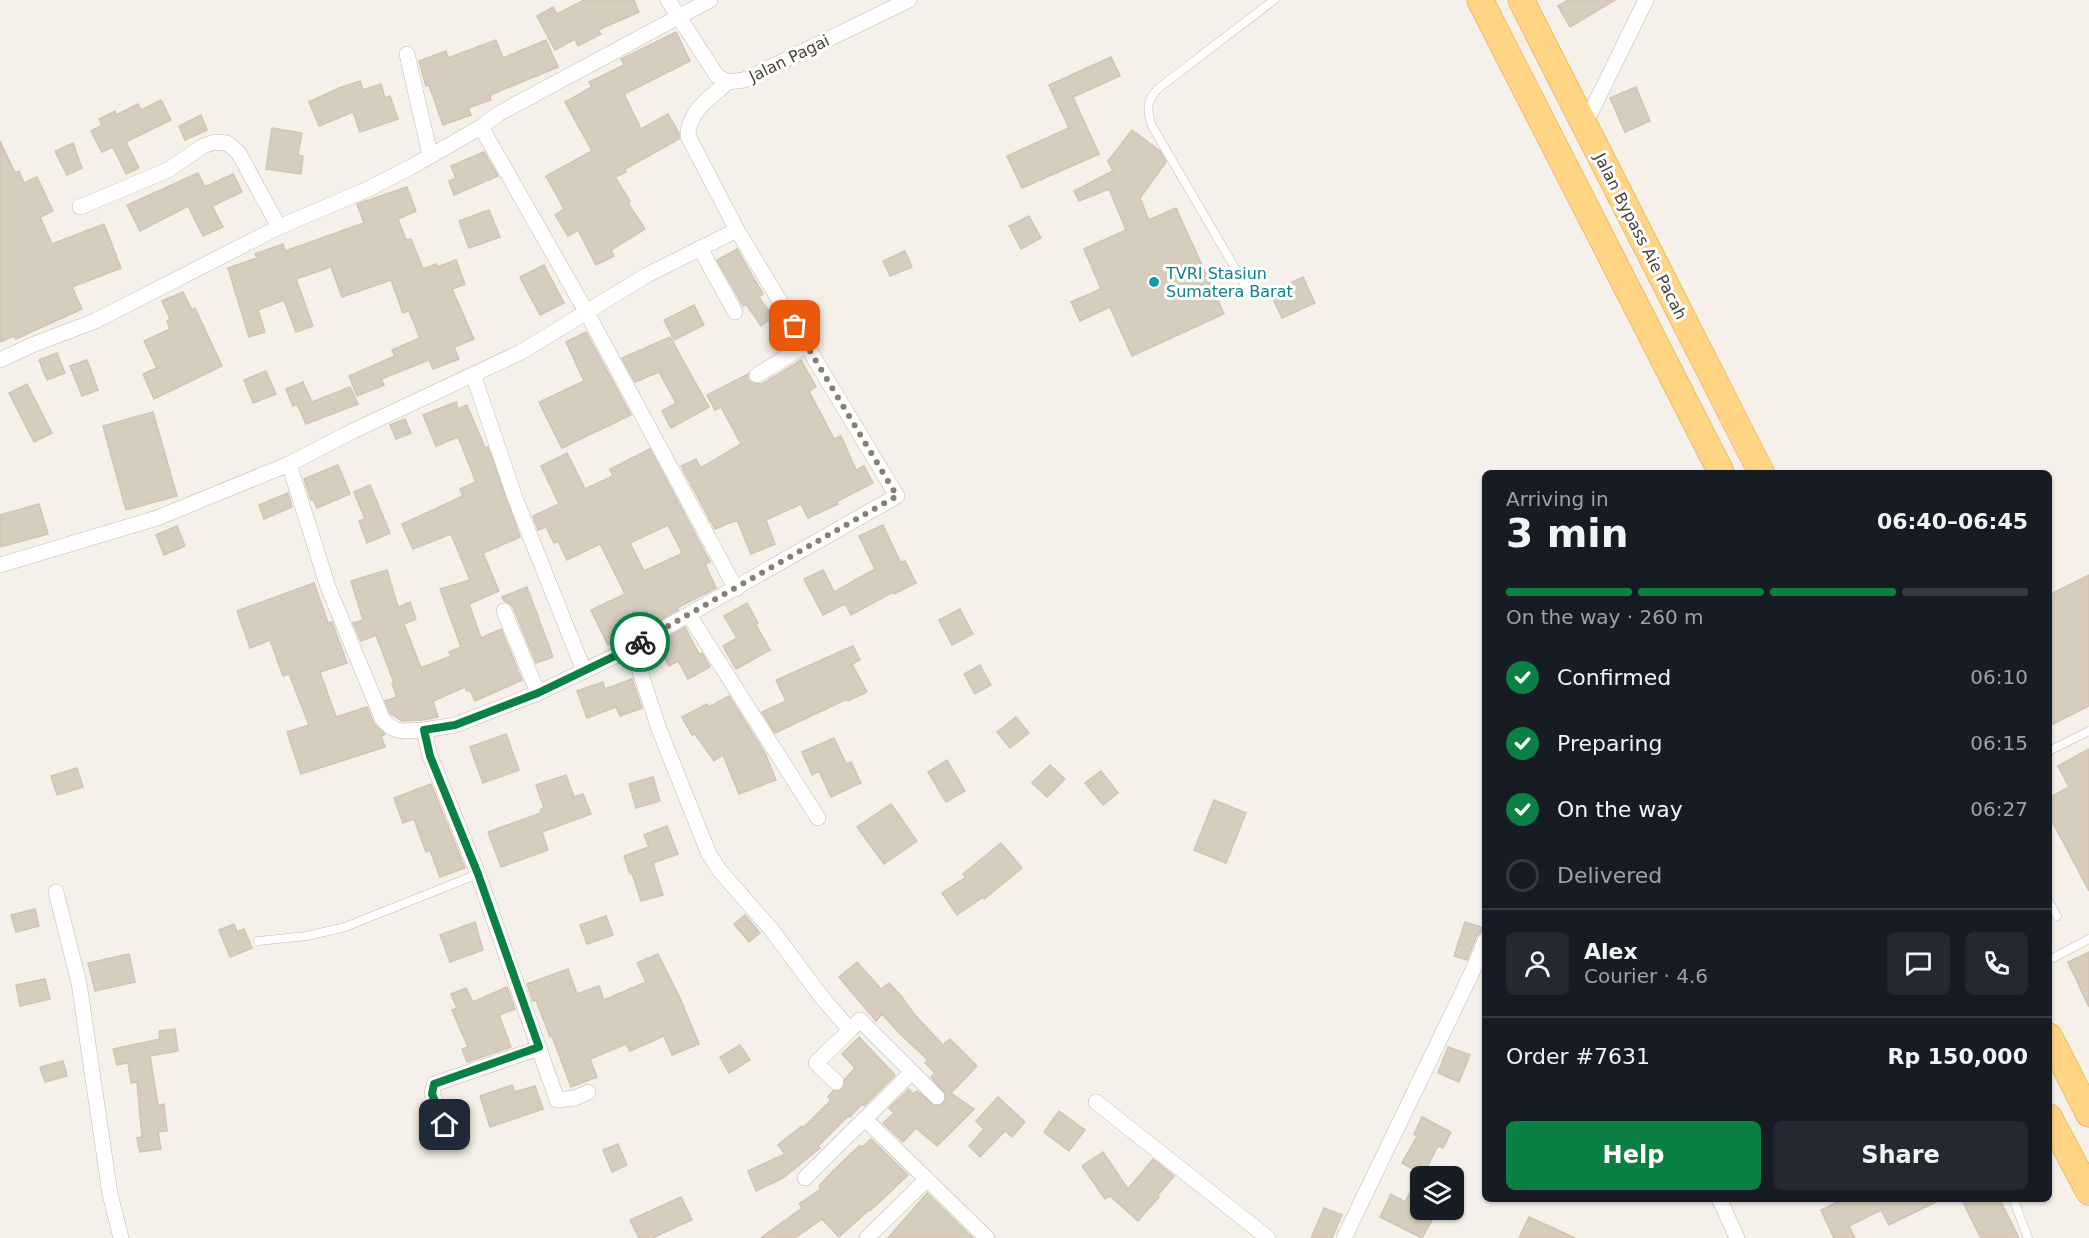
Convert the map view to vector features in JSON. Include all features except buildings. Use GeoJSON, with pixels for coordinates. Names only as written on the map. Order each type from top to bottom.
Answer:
{"type":"FeatureCollection","features":[{"type":"Feature","properties":{"kind":"highway"},"geometry":{"type":"LineString","coordinates":[[1480,0],[1720,470]]}},
{"type":"Feature","properties":{"kind":"highway","name":"Jalan Bypass Aie Pacah"},"geometry":{"type":"LineString","coordinates":[[1521,0],[1760,470]]}},
{"type":"Feature","properties":{"kind":"highway"},"geometry":{"type":"LineString","coordinates":[[2052,1042],[2089,1114]]}},
{"type":"Feature","properties":{"kind":"highway"},"geometry":{"type":"LineString","coordinates":[[2052,1125],[2058,1142],[2089,1192]]}},
{"type":"Feature","properties":{"kind":"street","name":"Jalan Pagai"},"geometry":{"type":"LineString","coordinates":[[668,0],[680,15],[717,76],[728,82],[744,80],[909,0]]}},
{"type":"Feature","properties":{"kind":"street"},"geometry":{"type":"LineString","coordinates":[[0,360],[95,321],[279,227],[368,189],[481,127],[498,114],[710,0]]}},
{"type":"Feature","properties":{"kind":"street"},"geometry":{"type":"LineString","coordinates":[[1584,126],[1646,0]]}},
{"type":"Feature","properties":{"kind":"street"},"geometry":{"type":"LineString","coordinates":[[407,54],[430,155]]}},
{"type":"Feature","properties":{"kind":"street"},"geometry":{"type":"LineString","coordinates":[[289,464],[328,587],[382,718],[396,731],[424,730],[455,725],[538,693],[632,647],[897,496],[737,230],[688,136],[688,124],[695,112],[728,82]]}},
{"type":"Feature","properties":{"kind":"street"},"geometry":{"type":"LineString","coordinates":[[481,127],[587,313],[736,589]]}},
{"type":"Feature","properties":{"kind":"street"},"geometry":{"type":"LineString","coordinates":[[81,207],[168,170],[204,146],[215,142],[227,143],[237,152],[279,227]]}},
{"type":"Feature","properties":{"kind":"street"},"geometry":{"type":"LineString","coordinates":[[0,565],[157,518],[289,464],[353,431],[521,352],[647,275],[737,230]]}},
{"type":"Feature","properties":{"kind":"street"},"geometry":{"type":"LineString","coordinates":[[700,248],[735,312]]}},
{"type":"Feature","properties":{"kind":"street"},"geometry":{"type":"LineString","coordinates":[[757,375],[806,345]]}},
{"type":"Feature","properties":{"kind":"street"},"geometry":{"type":"LineString","coordinates":[[474,374],[515,498],[584,671]]}},
{"type":"Feature","properties":{"kind":"street"},"geometry":{"type":"LineString","coordinates":[[504,611],[538,693]]}},
{"type":"Feature","properties":{"kind":"street"},"geometry":{"type":"LineString","coordinates":[[689,615],[818,818]]}},
{"type":"Feature","properties":{"kind":"street"},"geometry":{"type":"LineString","coordinates":[[632,647],[659,729],[709,854],[720,871],[771,929],[820,995],[850,1030]]}},
{"type":"Feature","properties":{"kind":"street"},"geometry":{"type":"LineString","coordinates":[[424,730],[430,756],[478,874],[557,1100],[575,1098],[588,1092]]}},
{"type":"Feature","properties":{"kind":"street"},"geometry":{"type":"LineString","coordinates":[[56,892],[79,983],[110,1194],[121,1238]]}},
{"type":"Feature","properties":{"kind":"street"},"geometry":{"type":"LineString","coordinates":[[1344,1238],[1482,948]]}},
{"type":"Feature","properties":{"kind":"street"},"geometry":{"type":"LineString","coordinates":[[836,1082],[816,1063],[860,1020],[937,1097]]}},
{"type":"Feature","properties":{"kind":"street"},"geometry":{"type":"LineString","coordinates":[[445,1125],[432,1094],[434,1084],[539,1047]]}},
{"type":"Feature","properties":{"kind":"street"},"geometry":{"type":"LineString","coordinates":[[805,1178],[912,1072]]}},
{"type":"Feature","properties":{"kind":"street"},"geometry":{"type":"LineString","coordinates":[[1096,1102],[1268,1238]]}},
{"type":"Feature","properties":{"kind":"street"},"geometry":{"type":"LineString","coordinates":[[866,1119],[986,1238]]}},
{"type":"Feature","properties":{"kind":"street"},"geometry":{"type":"LineString","coordinates":[[867,1238],[927,1179]]}},
{"type":"Feature","properties":{"kind":"street"},"geometry":{"type":"LineString","coordinates":[[1721,1202],[1737,1238]]}},
{"type":"Feature","properties":{"kind":"lane"},"geometry":{"type":"LineString","coordinates":[[1249,292],[1152,126],[1148,114],[1148,103],[1152,94],[1160,87],[1274,0]]}},
{"type":"Feature","properties":{"kind":"lane"},"geometry":{"type":"LineString","coordinates":[[2052,750],[2089,731]]}},
{"type":"Feature","properties":{"kind":"lane"},"geometry":{"type":"LineString","coordinates":[[258,941],[307,936],[345,927],[478,874]]}},
{"type":"Feature","properties":{"kind":"lane"},"geometry":{"type":"LineString","coordinates":[[2052,908],[2056,916]]}},
{"type":"Feature","properties":{"kind":"lane"},"geometry":{"type":"LineString","coordinates":[[2052,958],[2089,939]]}},
{"type":"Feature","properties":{"kind":"lane"},"geometry":{"type":"LineString","coordinates":[[2014,1202],[2028,1238]]}},
{"type":"Feature","properties":{"kind":"way so far"},"geometry":{"type":"LineString","coordinates":[[640,642],[897,496],[795,326]]}},
{"type":"Feature","properties":{"kind":"place","name":"TVRI Stasiun Sumatera Barat"},"geometry":{"type":"Point","coordinates":[1154,282]}},
{"type":"Feature","properties":{"kind":"route"},"geometry":{"type":"LineString","coordinates":[[445,1125],[432,1094],[434,1084],[539,1047],[478,874],[430,756],[424,730],[455,725],[538,693],[640,642]]}}]}
